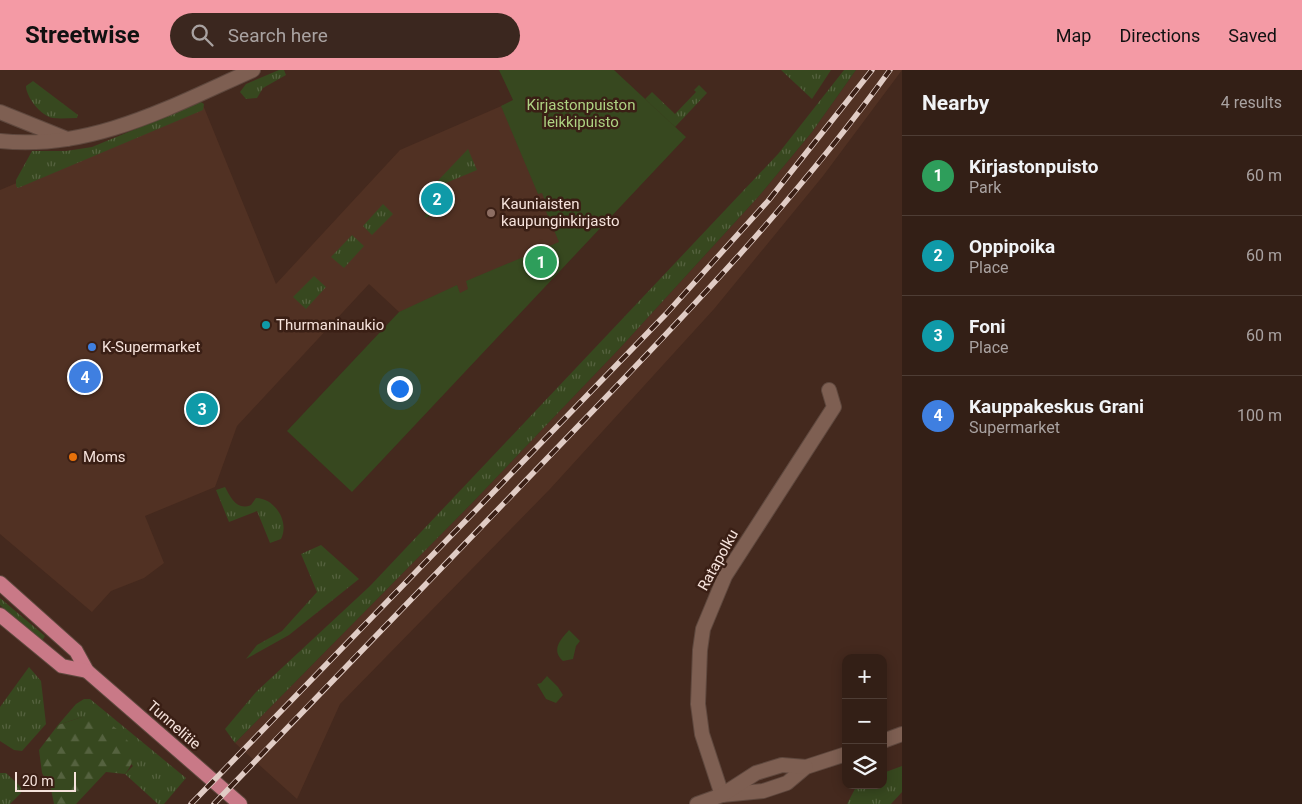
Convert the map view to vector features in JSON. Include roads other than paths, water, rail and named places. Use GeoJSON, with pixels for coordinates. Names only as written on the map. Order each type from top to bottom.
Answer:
{"type":"FeatureCollection","features":[{"type":"Feature","properties":{"kind":"main road","name":"Tunnelitie"},"geometry":{"type":"LineString","coordinates":[[0,583],[76,651],[87,671],[240,804]]}},
{"type":"Feature","properties":{"kind":"main road","name":"Tunnelitie"},"geometry":{"type":"LineString","coordinates":[[0,614],[62,666],[87,671]]}},
{"type":"Feature","properties":{"kind":"street"},"geometry":{"type":"LineString","coordinates":[[0,141],[26,144],[70,140],[133,122],[253,70]]}},
{"type":"Feature","properties":{"kind":"street"},"geometry":{"type":"LineString","coordinates":[[0,112],[70,140]]}},
{"type":"Feature","properties":{"kind":"street","name":"Ratapolku"},"geometry":{"type":"LineString","coordinates":[[722,795],[702,734],[698,704],[703,629],[725,576],[834,407],[829,390]]}},
{"type":"Feature","properties":{"kind":"street"},"geometry":{"type":"LineString","coordinates":[[887,740],[902,734]]}},
{"type":"Feature","properties":{"kind":"street"},"geometry":{"type":"LineString","coordinates":[[697,804],[722,795],[756,773],[782,766],[806,767],[842,755]]}},
{"type":"Feature","properties":{"kind":"street"},"geometry":{"type":"LineString","coordinates":[[722,795],[762,791],[787,783],[806,767]]}},
{"type":"Feature","properties":{"kind":"railway"},"geometry":{"type":"LineString","coordinates":[[191,804],[666,314],[768,201],[872,70]]}},
{"type":"Feature","properties":{"kind":"railway"},"geometry":{"type":"LineString","coordinates":[[214,804],[705,292],[820,161],[890,70]]}},
{"type":"Feature","properties":{"kind":"place","name":"Oppipoika"},"geometry":{"type":"Point","coordinates":[437,199]}},
{"type":"Feature","properties":{"kind":"place","name":"Kauniaisten kaupunginkirjasto"},"geometry":{"type":"Point","coordinates":[491,213]}},
{"type":"Feature","properties":{"kind":"place","name":"Kirjastonpuisto"},"geometry":{"type":"Point","coordinates":[541,262]}},
{"type":"Feature","properties":{"kind":"place","name":"Thurmaninaukio"},"geometry":{"type":"Point","coordinates":[266,325]}},
{"type":"Feature","properties":{"kind":"place","name":"K-Supermarket"},"geometry":{"type":"Point","coordinates":[92,347]}},
{"type":"Feature","properties":{"kind":"place","name":"Kauppakeskus Grani"},"geometry":{"type":"Point","coordinates":[85,377]}},
{"type":"Feature","properties":{"kind":"place","name":"Foni"},"geometry":{"type":"Point","coordinates":[202,409]}},
{"type":"Feature","properties":{"kind":"place","name":"Moms"},"geometry":{"type":"Point","coordinates":[73,457]}},
{"type":"Feature","properties":{"kind":"park label","name":"Kirjastonpuiston leikkipuisto"},"geometry":{"type":"Point","coordinates":[581,114]}}]}
